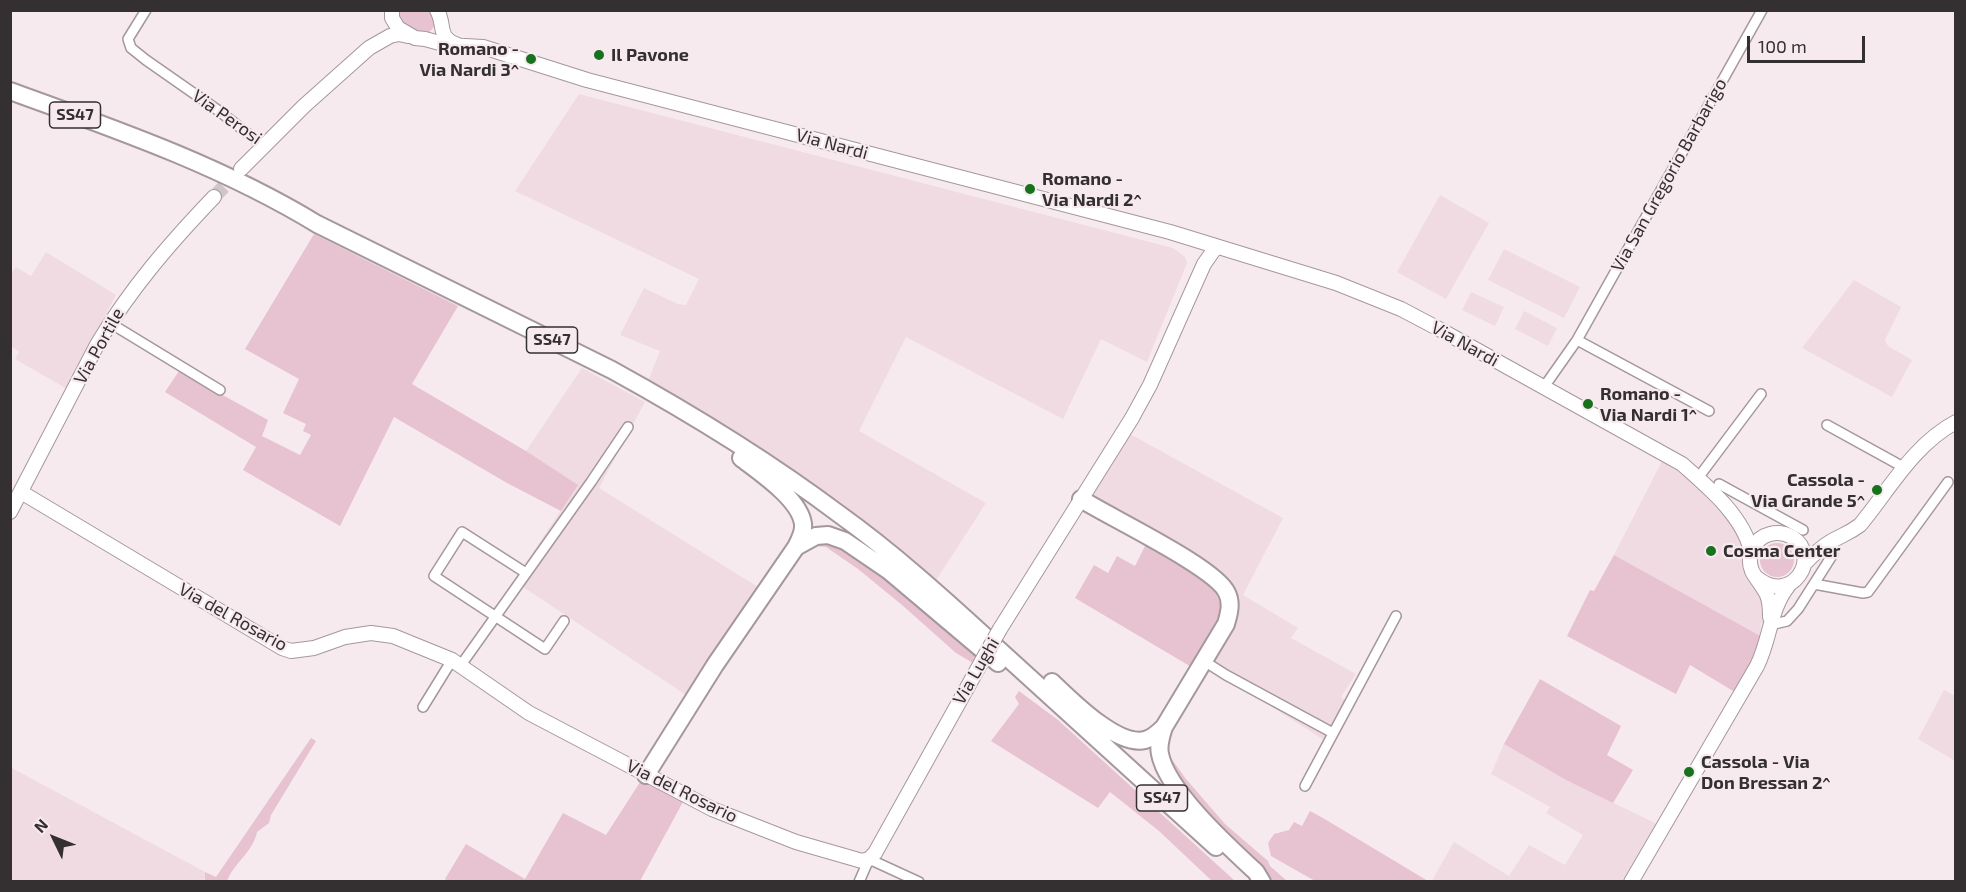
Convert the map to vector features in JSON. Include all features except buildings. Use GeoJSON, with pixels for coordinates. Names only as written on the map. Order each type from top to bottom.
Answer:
{"type":"FeatureCollection","features":[{"type":"Feature","properties":{"kind":"highway","name":"SS47"},"geometry":{"type":"LineString","coordinates":[[10,91],[188,160],[278,200],[317,224]]}},
{"type":"Feature","properties":{"kind":"highway","name":"SS47"},"geometry":{"type":"LineString","coordinates":[[10,102],[135,149],[317,224],[612,370],[751,453],[840,514],[906,566],[967,620],[996,639],[1071,715],[1253,882]]}},
{"type":"Feature","properties":{"kind":"highway"},"geometry":{"type":"LineString","coordinates":[[646,775],[803,532],[803,522],[788,499],[703,423]]}},
{"type":"Feature","properties":{"kind":"highway"},"geometry":{"type":"LineString","coordinates":[[967,620],[1009,643],[1091,716],[1115,734],[1135,741],[1144,741],[1154,737],[1164,727],[1226,624],[1230,610],[1227,592],[1215,578],[1190,560],[1081,499]]}},
{"type":"Feature","properties":{"kind":"highway"},"geometry":{"type":"LineString","coordinates":[[796,546],[816,536],[828,535],[845,541],[889,571],[1023,685],[1071,715]]}},
{"type":"Feature","properties":{"kind":"highway"},"geometry":{"type":"LineString","coordinates":[[1164,727],[1159,743],[1160,755],[1172,781],[1205,821],[1256,872],[1262,882]]}},
{"type":"Feature","properties":{"kind":"main road"},"geometry":{"type":"LineString","coordinates":[[392,13],[398,28],[408,36]]}},
{"type":"Feature","properties":{"kind":"main road"},"geometry":{"type":"LineString","coordinates":[[376,43],[389,30],[392,13]]}},
{"type":"Feature","properties":{"kind":"main road"},"geometry":{"type":"LineString","coordinates":[[424,39],[433,35],[441,16]]}},
{"type":"Feature","properties":{"kind":"main road"},"geometry":{"type":"LineString","coordinates":[[441,16],[442,33],[449,42],[460,46]]}},
{"type":"Feature","properties":{"kind":"main road"},"geometry":{"type":"LineString","coordinates":[[376,43],[399,34],[408,36]]}},
{"type":"Feature","properties":{"kind":"main road","name":"Via Nardi"},"geometry":{"type":"LineString","coordinates":[[408,36],[460,46],[483,47],[586,80],[1055,201],[1293,268],[1364,293],[1401,309],[1679,462],[1698,478],[1731,513],[1749,541],[1751,551]]}},
{"type":"Feature","properties":{"kind":"main road","name":"Via Perosi"},"geometry":{"type":"LineString","coordinates":[[264,147],[345,67],[376,43]]}},
{"type":"Feature","properties":{"kind":"main road"},"geometry":{"type":"LineString","coordinates":[[241,169],[264,147]]}},
{"type":"Feature","properties":{"kind":"main road","name":"Via Portile"},"geometry":{"type":"LineString","coordinates":[[10,512],[110,323],[130,292],[185,227],[214,197]]}},
{"type":"Feature","properties":{"kind":"main road","name":"Via Lughi"},"geometry":{"type":"LineString","coordinates":[[869,859],[878,848],[982,661],[1150,385],[1204,264],[1210,245]]}},
{"type":"Feature","properties":{"kind":"main road"},"geometry":{"type":"LineString","coordinates":[[1804,564],[1816,552],[1833,548],[1860,525],[1922,448],[1939,431],[1956,422]]}},
{"type":"Feature","properties":{"kind":"main road","name":"Via del Rosario"},"geometry":{"type":"LineString","coordinates":[[21,492],[282,648],[291,651],[314,648],[345,637],[371,633],[393,636],[456,663],[529,713],[712,809],[796,842],[862,861],[869,859]]}},
{"type":"Feature","properties":{"kind":"main road","name":"Via Nardi"},"geometry":{"type":"LineString","coordinates":[[1731,513],[1755,530],[1769,534]]}},
{"type":"Feature","properties":{"kind":"main road"},"geometry":{"type":"LineString","coordinates":[[1770,626],[1767,596],[1752,569],[1750,560],[1751,551],[1760,539],[1769,534],[1785,534],[1800,536],[1833,548]]}},
{"type":"Feature","properties":{"kind":"main road"},"geometry":{"type":"LineString","coordinates":[[1631,882],[1754,674],[1765,650],[1775,605],[1789,585],[1799,577],[1804,564],[1800,536]]}},
{"type":"Feature","properties":{"kind":"main road"},"geometry":{"type":"LineString","coordinates":[[1757,578],[1770,586],[1789,585]]}},
{"type":"Feature","properties":{"kind":"street","name":"Via Perosi"},"geometry":{"type":"LineString","coordinates":[[146,10],[128,39],[131,48],[219,111],[264,147]]}},
{"type":"Feature","properties":{"kind":"street","name":"Via San Gregorio Barbarigo"},"geometry":{"type":"LineString","coordinates":[[1545,387],[1577,340],[1762,10]]}},
{"type":"Feature","properties":{"kind":"street"},"geometry":{"type":"LineString","coordinates":[[110,323],[220,390]]}},
{"type":"Feature","properties":{"kind":"street"},"geometry":{"type":"LineString","coordinates":[[1577,340],[1709,411]]}},
{"type":"Feature","properties":{"kind":"street"},"geometry":{"type":"LineString","coordinates":[[1698,478],[1761,394]]}},
{"type":"Feature","properties":{"kind":"street"},"geometry":{"type":"LineString","coordinates":[[1827,426],[1905,468]]}},
{"type":"Feature","properties":{"kind":"street"},"geometry":{"type":"LineString","coordinates":[[423,708],[456,663],[496,615],[628,427]]}},
{"type":"Feature","properties":{"kind":"street"},"geometry":{"type":"LineString","coordinates":[[1814,585],[1868,592],[1948,482]]}},
{"type":"Feature","properties":{"kind":"street"},"geometry":{"type":"LineString","coordinates":[[1719,484],[1800,536]]}},
{"type":"Feature","properties":{"kind":"street"},"geometry":{"type":"LineString","coordinates":[[1731,513],[1741,496]]}},
{"type":"Feature","properties":{"kind":"street"},"geometry":{"type":"LineString","coordinates":[[526,573],[462,532],[434,576],[545,649],[564,621]]}},
{"type":"Feature","properties":{"kind":"street"},"geometry":{"type":"LineString","coordinates":[[1770,626],[1787,621],[1798,609],[1814,585],[1833,548]]}},
{"type":"Feature","properties":{"kind":"street"},"geometry":{"type":"LineString","coordinates":[[1305,786],[1396,616]]}},
{"type":"Feature","properties":{"kind":"street"},"geometry":{"type":"LineString","coordinates":[[1204,661],[1333,733]]}},
{"type":"Feature","properties":{"kind":"street","name":"Via Lughi"},"geometry":{"type":"LineString","coordinates":[[859,882],[869,859]]}},
{"type":"Feature","properties":{"kind":"street","name":"Via del Rosario"},"geometry":{"type":"LineString","coordinates":[[869,859],[919,882]]}},
{"type":"Feature","properties":{"kind":"shaded area"},"geometry":{"type":"Polygon","coordinates":[[[397,11],[431,11],[436,22],[428,33],[418,33],[398,20],[397,11]]]}},
{"type":"Feature","properties":{"kind":"shaded area"},"geometry":{"type":"Polygon","coordinates":[[[579,94],[1173,248],[1185,257],[1187,263],[1147,362],[1101,339],[1063,419],[906,337],[859,431],[986,503],[935,582],[789,468],[702,412],[648,381],[660,351],[620,335],[644,288],[678,304],[686,305],[699,279],[515,191],[579,94]]]}},
{"type":"Feature","properties":{"kind":"shaded area"},"geometry":{"type":"Polygon","coordinates":[[[1440,195],[1489,223],[1446,299],[1397,272],[1440,195]]]}},
{"type":"Feature","properties":{"kind":"shaded area"},"geometry":{"type":"Polygon","coordinates":[[[314,234],[458,306],[412,384],[526,451],[578,485],[561,511],[507,483],[394,417],[340,526],[243,470],[256,447],[165,392],[179,371],[268,420],[262,436],[300,455],[311,435],[303,431],[306,424],[283,413],[299,379],[245,349],[314,234]]]}},
{"type":"Feature","properties":{"kind":"shaded area"},"geometry":{"type":"Polygon","coordinates":[[[1504,249],[1580,287],[1564,318],[1488,280],[1504,249]]]}},
{"type":"Feature","properties":{"kind":"shaded area"},"geometry":{"type":"Polygon","coordinates":[[[46,252],[116,295],[67,389],[15,359],[19,352],[11,346],[10,275],[16,267],[31,276],[46,252]]]}},
{"type":"Feature","properties":{"kind":"shaded area"},"geometry":{"type":"Polygon","coordinates":[[[1854,280],[1901,307],[1885,340],[1888,346],[1912,360],[1892,397],[1802,348],[1854,280]]]}},
{"type":"Feature","properties":{"kind":"shaded area"},"geometry":{"type":"Polygon","coordinates":[[[1471,292],[1504,307],[1495,326],[1462,310],[1471,292]]]}},
{"type":"Feature","properties":{"kind":"shaded area"},"geometry":{"type":"Polygon","coordinates":[[[1524,311],[1557,328],[1548,346],[1515,329],[1524,311]]]}},
{"type":"Feature","properties":{"kind":"shaded area"},"geometry":{"type":"Polygon","coordinates":[[[582,368],[645,402],[599,488],[758,587],[686,695],[514,581],[577,486],[526,451],[582,368]]]}},
{"type":"Feature","properties":{"kind":"shaded area"},"geometry":{"type":"Polygon","coordinates":[[[1130,434],[1283,518],[1243,595],[1298,628],[1291,638],[1356,674],[1341,697],[1347,701],[1327,742],[1258,698],[1203,667],[1231,604],[1094,499],[1093,494],[1130,434]]]}},
{"type":"Feature","properties":{"kind":"shaded area"},"geometry":{"type":"Polygon","coordinates":[[[1662,461],[1688,478],[1737,530],[1763,599],[1765,623],[1761,623],[1760,636],[1614,555],[1662,461]]]}},
{"type":"Feature","properties":{"kind":"shaded area"},"geometry":{"type":"Polygon","coordinates":[[[818,538],[860,556],[979,654],[973,663],[956,653],[858,569],[826,547],[814,546],[818,538]]]}},
{"type":"Feature","properties":{"kind":"shaded area"},"geometry":{"type":"Polygon","coordinates":[[[1777,543],[1789,548],[1794,560],[1789,572],[1777,577],[1765,572],[1760,560],[1765,548],[1777,543]]]}},
{"type":"Feature","properties":{"kind":"shaded area"},"geometry":{"type":"Polygon","coordinates":[[[1146,544],[1198,575],[1217,596],[1221,609],[1219,623],[1193,668],[1075,598],[1094,565],[1108,573],[1117,556],[1135,566],[1146,544]]]}},
{"type":"Feature","properties":{"kind":"shaded area"},"geometry":{"type":"Polygon","coordinates":[[[1614,555],[1764,638],[1738,694],[1690,665],[1676,694],[1567,636],[1590,590],[1594,591],[1614,555]]]}},
{"type":"Feature","properties":{"kind":"shaded area"},"geometry":{"type":"Polygon","coordinates":[[[1540,679],[1621,726],[1607,755],[1633,770],[1613,803],[1566,780],[1504,744],[1540,679]]]}},
{"type":"Feature","properties":{"kind":"shaded area"},"geometry":{"type":"Polygon","coordinates":[[[1944,690],[1955,696],[1955,761],[1918,739],[1944,690]]]}},
{"type":"Feature","properties":{"kind":"shaded area"},"geometry":{"type":"Polygon","coordinates":[[[1019,691],[1058,720],[1235,881],[1212,881],[1159,831],[1110,792],[1098,808],[991,741],[1019,704],[1015,697],[1019,691]]]}},
{"type":"Feature","properties":{"kind":"shaded area"},"geometry":{"type":"Polygon","coordinates":[[[311,738],[316,741],[271,815],[269,823],[257,832],[252,846],[227,881],[205,881],[205,872],[216,877],[311,738]]]}},
{"type":"Feature","properties":{"kind":"shaded area"},"geometry":{"type":"Polygon","coordinates":[[[1504,744],[1566,780],[1657,824],[1622,881],[1431,882],[1454,842],[1509,876],[1529,845],[1565,865],[1583,835],[1546,813],[1550,807],[1491,774],[1504,744]]]}},
{"type":"Feature","properties":{"kind":"shaded area"},"geometry":{"type":"Polygon","coordinates":[[[1165,750],[1186,779],[1225,824],[1268,861],[1270,866],[1287,881],[1267,881],[1181,791],[1165,750]]]}},
{"type":"Feature","properties":{"kind":"shaded area"},"geometry":{"type":"Polygon","coordinates":[[[10,767],[205,872],[205,881],[11,881],[10,767]]]}},
{"type":"Feature","properties":{"kind":"shaded area"},"geometry":{"type":"Polygon","coordinates":[[[642,779],[684,800],[640,881],[449,882],[445,879],[466,844],[525,879],[563,813],[606,835],[642,779]]]}},
{"type":"Feature","properties":{"kind":"shaded area"},"geometry":{"type":"Polygon","coordinates":[[[1310,811],[1428,881],[1315,881],[1271,856],[1268,843],[1274,834],[1289,830],[1294,822],[1302,826],[1310,811]]]}},
{"type":"Feature","properties":{"kind":"tunnel"},"geometry":{"type":"LineString","coordinates":[[214,197],[237,173]]}},
{"type":"Feature","properties":{"kind":"place","name":"Il Pavone"},"geometry":{"type":"Point","coordinates":[599,55]}},
{"type":"Feature","properties":{"kind":"place","name":"Romano - Via Nardi 3^"},"geometry":{"type":"Point","coordinates":[531,59]}},
{"type":"Feature","properties":{"kind":"place","name":"Romano - Via Nardi 2^"},"geometry":{"type":"Point","coordinates":[1030,189]}},
{"type":"Feature","properties":{"kind":"place","name":"Romano - Via Nardi 1^"},"geometry":{"type":"Point","coordinates":[1588,404]}},
{"type":"Feature","properties":{"kind":"place","name":"Cassola - Via Grande 5^"},"geometry":{"type":"Point","coordinates":[1877,490]}},
{"type":"Feature","properties":{"kind":"place","name":"Cosma Center"},"geometry":{"type":"Point","coordinates":[1711,551]}},
{"type":"Feature","properties":{"kind":"place","name":"Cassola - Via Don Bressan 2^"},"geometry":{"type":"Point","coordinates":[1689,772]}}]}
